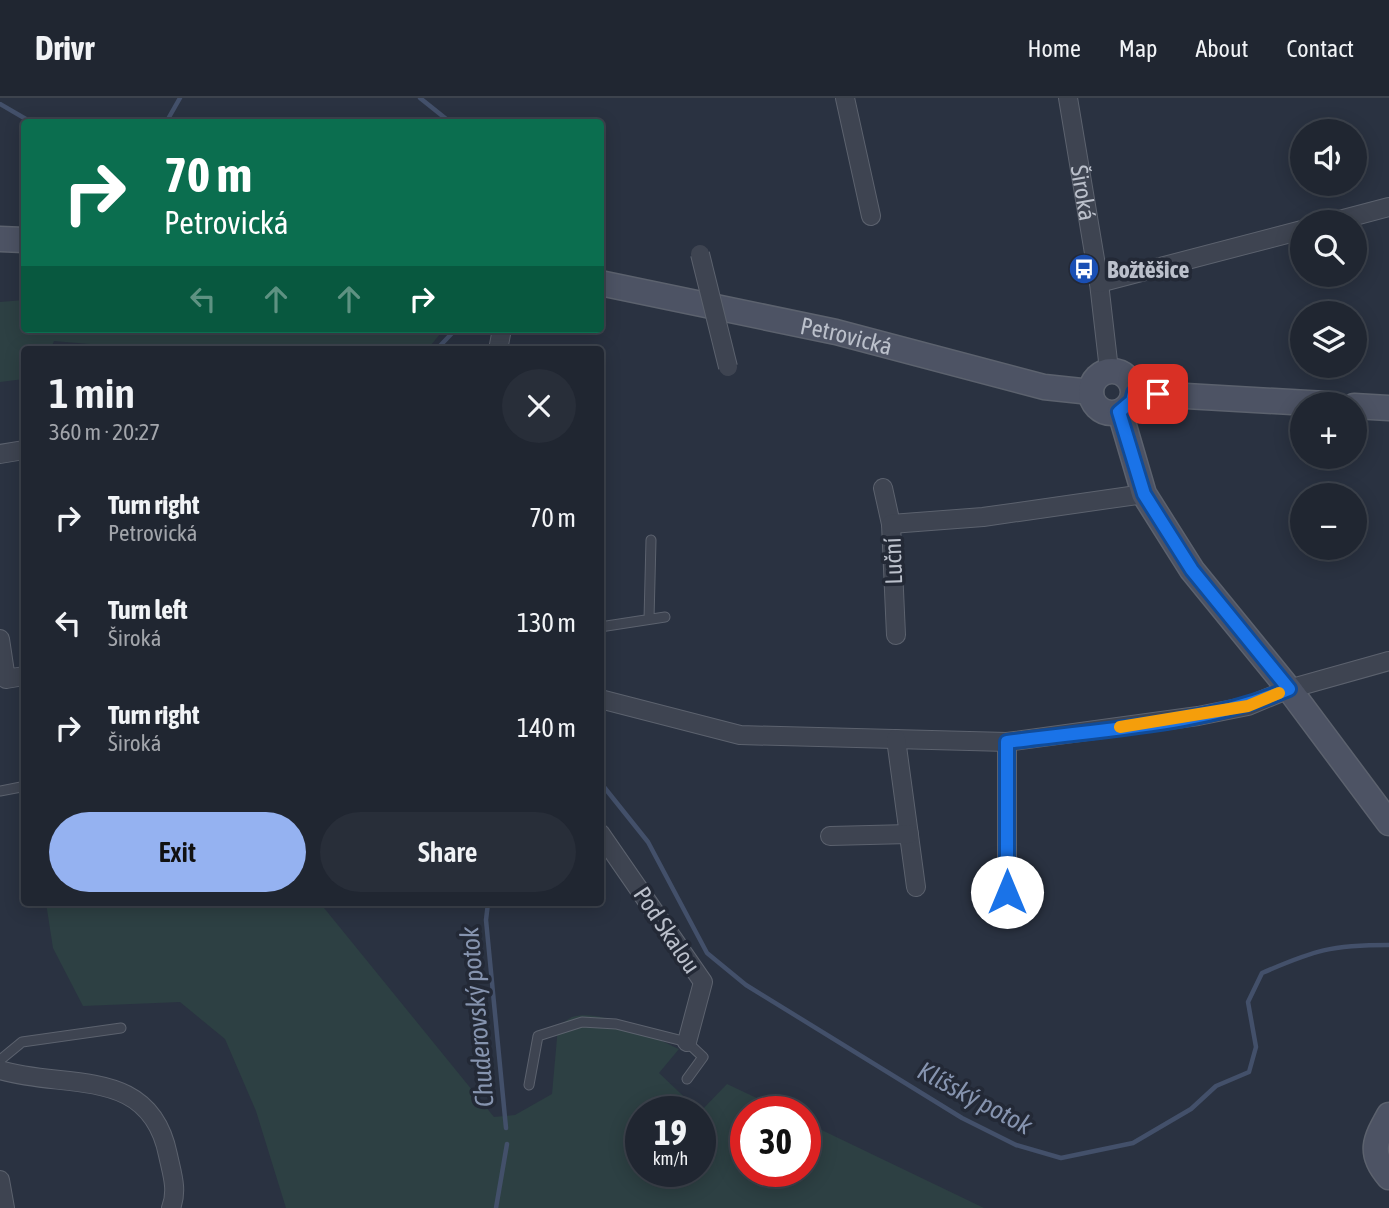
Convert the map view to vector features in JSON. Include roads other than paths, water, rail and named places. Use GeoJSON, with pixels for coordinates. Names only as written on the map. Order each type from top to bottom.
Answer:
{"type":"FeatureCollection","features":[{"type":"Feature","properties":{"kind":"main road"},"geometry":{"type":"LineString","coordinates":[[0,239],[21,240]]}},
{"type":"Feature","properties":{"kind":"main road","name":"Petrovická"},"geometry":{"type":"LineString","coordinates":[[604,284],[836,332],[1044,387],[1091,392]]}},
{"type":"Feature","properties":{"kind":"main road"},"geometry":{"type":"LineString","coordinates":[[1290,404],[1127,402],[1111,413],[1097,407],[1091,392],[1096,378],[1109,370],[1127,376],[1127,402],[1144,494],[1192,570],[1289,689],[1389,823]]}},
{"type":"Feature","properties":{"kind":"main road"},"geometry":{"type":"LineString","coordinates":[[1367,407],[1389,408]]}},
{"type":"Feature","properties":{"kind":"main road"},"geometry":{"type":"LineString","coordinates":[[1389,1115],[1375,1141],[1378,1162],[1389,1177]]}},
{"type":"Feature","properties":{"kind":"street"},"geometry":{"type":"LineString","coordinates":[[845,98],[871,216]]}},
{"type":"Feature","properties":{"kind":"street","name":"Široká"},"geometry":{"type":"LineString","coordinates":[[1068,98],[1100,283],[1109,370]]}},
{"type":"Feature","properties":{"kind":"street"},"geometry":{"type":"LineString","coordinates":[[1367,213],[1389,207]]}},
{"type":"Feature","properties":{"kind":"street"},"geometry":{"type":"LineString","coordinates":[[1100,283],[1290,233]]}},
{"type":"Feature","properties":{"kind":"street"},"geometry":{"type":"LineString","coordinates":[[700,254],[728,367]]}},
{"type":"Feature","properties":{"kind":"street"},"geometry":{"type":"LineString","coordinates":[[0,454],[21,450]]}},
{"type":"Feature","properties":{"kind":"street","name":"Luční"},"geometry":{"type":"LineString","coordinates":[[883,488],[891,524],[896,635]]}},
{"type":"Feature","properties":{"kind":"street"},"geometry":{"type":"LineString","coordinates":[[891,524],[983,517],[1144,494]]}},
{"type":"Feature","properties":{"kind":"street"},"geometry":{"type":"LineString","coordinates":[[0,639],[6,680],[21,677]]}},
{"type":"Feature","properties":{"kind":"street"},"geometry":{"type":"LineString","coordinates":[[604,700],[740,735],[1007,742],[1198,716],[1248,706],[1289,689],[1389,661]]}},
{"type":"Feature","properties":{"kind":"street"},"geometry":{"type":"LineString","coordinates":[[896,739],[916,887]]}},
{"type":"Feature","properties":{"kind":"street"},"geometry":{"type":"LineString","coordinates":[[1007,742],[1007,892]]}},
{"type":"Feature","properties":{"kind":"street"},"geometry":{"type":"LineString","coordinates":[[830,836],[909,834]]}},
{"type":"Feature","properties":{"kind":"street","name":"Pod Skalou"},"geometry":{"type":"LineString","coordinates":[[604,838],[703,982],[687,1042]]}},
{"type":"Feature","properties":{"kind":"street"},"geometry":{"type":"LineString","coordinates":[[0,1070],[94,1083],[127,1095],[146,1107],[159,1127],[167,1150],[176,1195],[171,1208]]}},
{"type":"Feature","properties":{"kind":"street"},"geometry":{"type":"LineString","coordinates":[[0,1180],[5,1208]]}},
{"type":"Feature","properties":{"kind":"lane"},"geometry":{"type":"LineString","coordinates":[[649,619],[651,540]]}},
{"type":"Feature","properties":{"kind":"lane"},"geometry":{"type":"LineString","coordinates":[[604,626],[666,617]]}},
{"type":"Feature","properties":{"kind":"lane"},"geometry":{"type":"LineString","coordinates":[[0,791],[21,787]]}},
{"type":"Feature","properties":{"kind":"lane"},"geometry":{"type":"LineString","coordinates":[[529,1085],[538,1036],[582,1022],[616,1024],[687,1042],[703,1057],[688,1079]]}},
{"type":"Feature","properties":{"kind":"lane"},"geometry":{"type":"LineString","coordinates":[[0,1060],[22,1042],[121,1028]]}},
{"type":"Feature","properties":{"kind":"waterway","name":"Klíšský potok"},"geometry":{"type":"LineString","coordinates":[[168,119],[180,98]]}},
{"type":"Feature","properties":{"kind":"waterway","name":"Klíšský potok"},"geometry":{"type":"LineString","coordinates":[[420,98],[446,119]]}},
{"type":"Feature","properties":{"kind":"waterway","name":"Klíšský potok"},"geometry":{"type":"LineString","coordinates":[[0,104],[26,119]]}},
{"type":"Feature","properties":{"kind":"waterway","name":"Klíšský potok"},"geometry":{"type":"LineString","coordinates":[[440,346],[452,333]]}},
{"type":"Feature","properties":{"kind":"waterway","name":"Klíšský potok"},"geometry":{"type":"LineString","coordinates":[[604,787],[648,842],[707,953],[746,985],[962,1118],[1016,1145],[1061,1158],[1133,1143],[1191,1109],[1216,1086],[1249,1072],[1256,1047],[1248,1002],[1262,973],[1324,950],[1389,945]]}},
{"type":"Feature","properties":{"kind":"waterway","name":"Chuderovský potok"},"geometry":{"type":"LineString","coordinates":[[488,906],[486,920],[506,1128]]}},
{"type":"Feature","properties":{"kind":"waterway","name":"Chuderovský potok"},"geometry":{"type":"LineString","coordinates":[[496,1208],[507,1144]]}},
{"type":"Feature","properties":{"kind":"place","name":"Božtěšice"},"geometry":{"type":"Point","coordinates":[1084,269]}}]}
